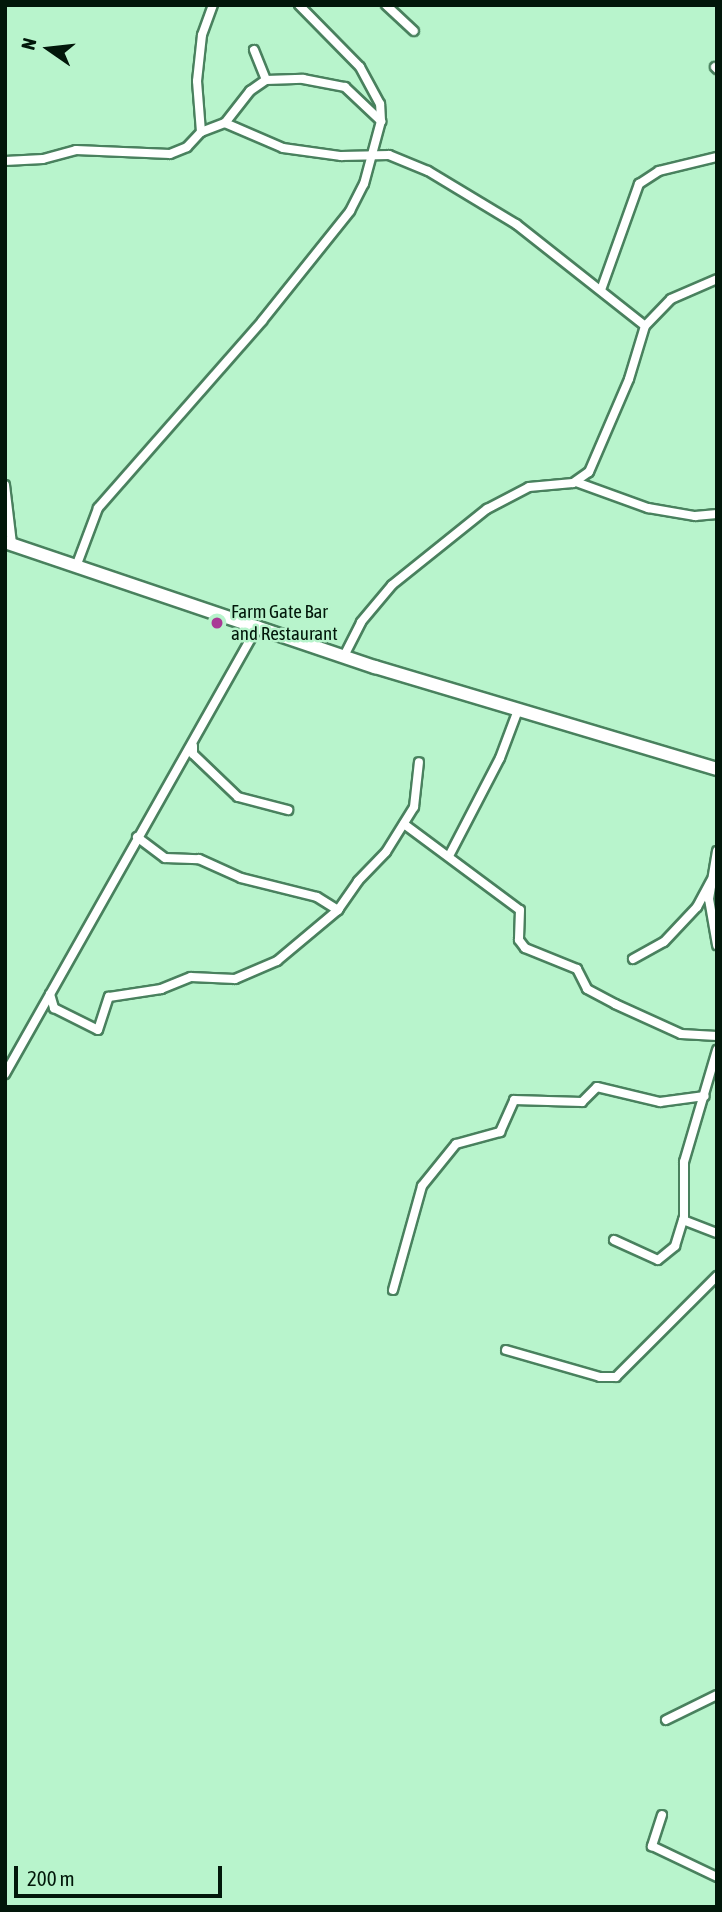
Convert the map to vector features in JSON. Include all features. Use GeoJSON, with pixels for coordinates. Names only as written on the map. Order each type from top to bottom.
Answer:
{"type":"FeatureCollection","features":[{"type":"Feature","properties":{"kind":"street"},"geometry":{"type":"LineString","coordinates":[[201,132],[197,81],[202,35],[213,5]]}},
{"type":"Feature","properties":{"kind":"street"},"geometry":{"type":"LineString","coordinates":[[77,564],[97,508],[262,321],[328,240],[358,198],[381,121],[380,104],[366,75],[299,5]]}},
{"type":"Feature","properties":{"kind":"street"},"geometry":{"type":"LineString","coordinates":[[386,5],[414,32]]}},
{"type":"Feature","properties":{"kind":"street"},"geometry":{"type":"LineString","coordinates":[[254,50],[266,80]]}},
{"type":"Feature","properties":{"kind":"street"},"geometry":{"type":"LineString","coordinates":[[5,161],[43,159],[76,150],[170,153],[187,147],[201,132],[225,123],[250,91],[266,80],[303,79],[345,87],[381,121]]}},
{"type":"Feature","properties":{"kind":"street"},"geometry":{"type":"LineString","coordinates":[[225,123],[283,148],[371,158],[389,155],[428,171],[516,224],[600,285],[645,326]]}},
{"type":"Feature","properties":{"kind":"street"},"geometry":{"type":"LineString","coordinates":[[377,138],[389,155]]}},
{"type":"Feature","properties":{"kind":"street"},"geometry":{"type":"LineString","coordinates":[[600,285],[639,184],[659,171],[717,157]]}},
{"type":"Feature","properties":{"kind":"street"},"geometry":{"type":"LineString","coordinates":[[576,482],[595,463],[645,326],[671,299],[717,279]]}},
{"type":"Feature","properties":{"kind":"street"},"geometry":{"type":"LineString","coordinates":[[344,656],[356,629],[393,585],[487,509],[529,487],[576,482],[648,508],[695,516],[717,514]]}},
{"type":"Feature","properties":{"kind":"street"},"geometry":{"type":"LineString","coordinates":[[5,485],[9,543],[344,656],[717,769]]}},
{"type":"Feature","properties":{"kind":"street"},"geometry":{"type":"LineString","coordinates":[[5,1074],[258,626]]}},
{"type":"Feature","properties":{"kind":"street"},"geometry":{"type":"LineString","coordinates":[[449,856],[488,783],[518,709]]}},
{"type":"Feature","properties":{"kind":"street"},"geometry":{"type":"LineString","coordinates":[[193,742],[193,754],[238,797],[288,810]]}},
{"type":"Feature","properties":{"kind":"street"},"geometry":{"type":"LineString","coordinates":[[50,994],[54,1008],[99,1030],[109,997],[161,989],[191,977],[243,978],[277,961],[338,909],[404,824],[414,807],[419,762]]}},
{"type":"Feature","properties":{"kind":"street"},"geometry":{"type":"LineString","coordinates":[[404,824],[520,910],[519,940],[525,948],[577,969],[587,989],[615,1004],[681,1034],[717,1036]]}},
{"type":"Feature","properties":{"kind":"street"},"geometry":{"type":"LineString","coordinates":[[137,838],[165,858],[199,859],[241,878],[317,897],[338,909]]}},
{"type":"Feature","properties":{"kind":"street"},"geometry":{"type":"LineString","coordinates":[[717,851],[711,881],[717,944]]}},
{"type":"Feature","properties":{"kind":"street"},"geometry":{"type":"LineString","coordinates":[[633,959],[664,942],[697,907],[711,881]]}},
{"type":"Feature","properties":{"kind":"street"},"geometry":{"type":"LineString","coordinates":[[614,1240],[647,1258],[664,1258],[675,1246],[683,1220],[683,1167],[717,1050]]}},
{"type":"Feature","properties":{"kind":"street"},"geometry":{"type":"LineString","coordinates":[[393,1290],[422,1186],[456,1144],[500,1132],[514,1100],[582,1102],[597,1087],[660,1102],[705,1096]]}},
{"type":"Feature","properties":{"kind":"street"},"geometry":{"type":"LineString","coordinates":[[683,1220],[717,1233]]}},
{"type":"Feature","properties":{"kind":"street"},"geometry":{"type":"LineString","coordinates":[[506,1350],[600,1377],[616,1377],[717,1276]]}},
{"type":"Feature","properties":{"kind":"street"},"geometry":{"type":"LineString","coordinates":[[666,1720],[717,1695]]}},
{"type":"Feature","properties":{"kind":"street"},"geometry":{"type":"LineString","coordinates":[[663,1815],[652,1846],[717,1877]]}},
{"type":"Feature","properties":{"kind":"place","name":"Farm Gate Bar and Restaurant"},"geometry":{"type":"Point","coordinates":[217,623]}}]}
